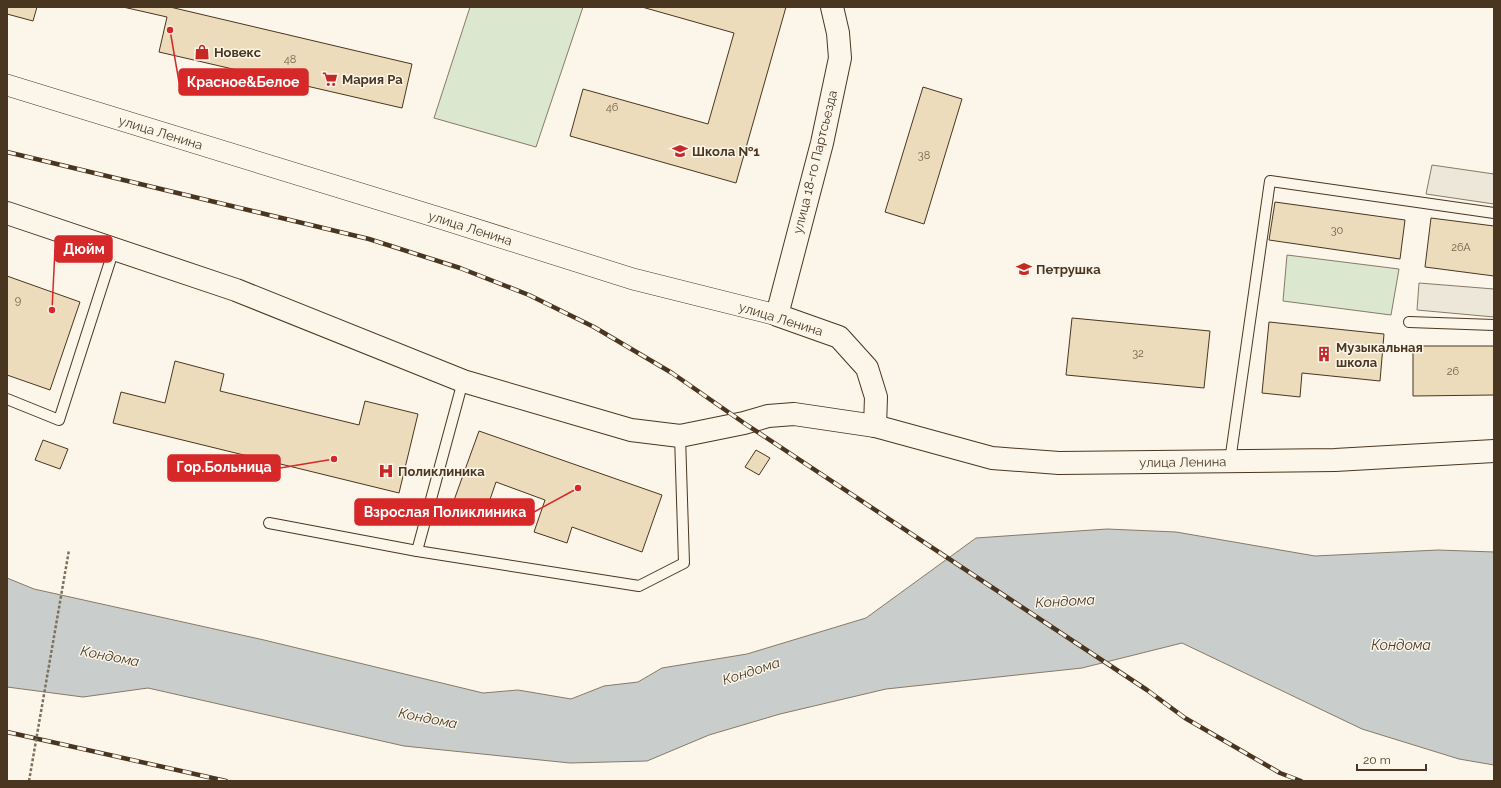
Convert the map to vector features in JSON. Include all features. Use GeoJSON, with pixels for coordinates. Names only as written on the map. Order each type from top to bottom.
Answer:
{"type":"FeatureCollection","features":[{"type":"Feature","properties":{"kind":"street","name":"улица 18-го Партсьезда"},"geometry":{"type":"LineString","coordinates":[[777,315],[822,143],[840,58],[838,33],[832,7]]}},
{"type":"Feature","properties":{"kind":"street","name":"улица Ленина"},"geometry":{"type":"LineString","coordinates":[[7,85],[442,218],[633,279],[777,315],[839,337],[867,368],[876,397],[875,426]]}},
{"type":"Feature","properties":{"kind":"street","name":"улица Ленина"},"geometry":{"type":"LineString","coordinates":[[7,213],[236,290],[463,381],[631,430],[680,436],[744,423],[768,416],[794,414],[875,426],[992,458],[1060,463],[1335,460],[1494,451]]}},
{"type":"Feature","properties":{"kind":"lane"},"geometry":{"type":"LineString","coordinates":[[1230,461],[1270,181],[1494,213]]}},
{"type":"Feature","properties":{"kind":"lane"},"geometry":{"type":"LineString","coordinates":[[7,399],[59,420],[114,249]]}},
{"type":"Feature","properties":{"kind":"lane"},"geometry":{"type":"LineString","coordinates":[[1410,322],[1494,325]]}},
{"type":"Feature","properties":{"kind":"lane"},"geometry":{"type":"LineString","coordinates":[[417,551],[463,381]]}},
{"type":"Feature","properties":{"kind":"lane"},"geometry":{"type":"LineString","coordinates":[[270,523],[417,551],[639,586],[684,564],[680,436]]}},
{"type":"Feature","properties":{"kind":"path"},"geometry":{"type":"LineString","coordinates":[[29,781],[69,550]]}},
{"type":"Feature","properties":{"kind":"green space"},"geometry":{"type":"Polygon","coordinates":[[[470,7],[583,7],[536,147],[434,118],[470,7]]]}},
{"type":"Feature","properties":{"kind":"green space"},"geometry":{"type":"Polygon","coordinates":[[[1287,255],[1399,269],[1391,315],[1283,301],[1287,255]]]}},
{"type":"Feature","properties":{"kind":"shaded area"},"geometry":{"type":"Polygon","coordinates":[[[1432,165],[1494,174],[1494,204],[1426,194],[1432,165]]]}},
{"type":"Feature","properties":{"kind":"shaded area"},"geometry":{"type":"Polygon","coordinates":[[[1419,283],[1494,289],[1494,317],[1417,310],[1419,283]]]}},
{"type":"Feature","properties":{"kind":"water","name":"Кондома"},"geometry":{"type":"Polygon","coordinates":[[[1107,529],[1176,532],[1315,556],[1438,550],[1494,552],[1494,765],[1459,759],[1362,729],[1182,643],[1082,668],[886,689],[780,714],[709,735],[647,761],[570,763],[404,746],[148,688],[83,697],[7,687],[7,578],[34,589],[264,640],[483,693],[518,690],[571,699],[604,686],[638,682],[662,668],[747,654],[866,618],[976,538],[1107,529]]]}},
{"type":"Feature","properties":{"kind":"building"},"geometry":{"type":"Polygon","coordinates":[[[7,7],[37,7],[33,21],[7,14],[7,7]]]}},
{"type":"Feature","properties":{"kind":"building"},"geometry":{"type":"Polygon","coordinates":[[[123,7],[170,7],[412,64],[402,108],[159,52],[167,17],[123,7]]]}},
{"type":"Feature","properties":{"kind":"building"},"geometry":{"type":"Polygon","coordinates":[[[642,7],[786,7],[736,183],[570,136],[583,89],[708,124],[734,33],[642,7]]]}},
{"type":"Feature","properties":{"kind":"building"},"geometry":{"type":"Polygon","coordinates":[[[923,87],[962,99],[924,224],[885,212],[923,87]]]}},
{"type":"Feature","properties":{"kind":"building"},"geometry":{"type":"Polygon","coordinates":[[[1275,202],[1405,220],[1400,259],[1269,240],[1275,202]]]}},
{"type":"Feature","properties":{"kind":"building"},"geometry":{"type":"Polygon","coordinates":[[[1431,218],[1494,226],[1494,276],[1425,267],[1431,218]]]}},
{"type":"Feature","properties":{"kind":"building"},"geometry":{"type":"Polygon","coordinates":[[[7,276],[80,302],[50,390],[7,375],[7,276]]]}},
{"type":"Feature","properties":{"kind":"building"},"geometry":{"type":"Polygon","coordinates":[[[1072,318],[1210,331],[1204,388],[1066,375],[1072,318]]]}},
{"type":"Feature","properties":{"kind":"building","name":"Музыкальная школа"},"geometry":{"type":"Polygon","coordinates":[[[1269,322],[1384,334],[1380,381],[1302,373],[1300,397],[1262,393],[1269,322]]]}},
{"type":"Feature","properties":{"kind":"building"},"geometry":{"type":"Polygon","coordinates":[[[1413,346],[1494,346],[1494,395],[1413,396],[1413,346]]]}},
{"type":"Feature","properties":{"kind":"building"},"geometry":{"type":"Polygon","coordinates":[[[175,361],[224,374],[220,391],[359,425],[365,401],[418,414],[399,493],[113,423],[121,392],[165,403],[175,361]]]}},
{"type":"Feature","properties":{"kind":"building"},"geometry":{"type":"Polygon","coordinates":[[[479,431],[662,495],[642,552],[572,527],[567,543],[534,532],[545,500],[496,482],[485,514],[453,503],[479,431]]]}},
{"type":"Feature","properties":{"kind":"building"},"geometry":{"type":"Polygon","coordinates":[[[43,440],[68,449],[60,469],[35,460],[43,440]]]}},
{"type":"Feature","properties":{"kind":"building"},"geometry":{"type":"Polygon","coordinates":[[[756,450],[770,458],[759,475],[745,467],[756,450]]]}},
{"type":"Feature","properties":{"kind":"railway"},"geometry":{"type":"LineString","coordinates":[[7,152],[369,239],[460,268],[529,295],[594,327],[672,373],[744,423],[1147,690],[1185,718],[1280,773],[1301,781]]}},
{"type":"Feature","properties":{"kind":"railway"},"geometry":{"type":"LineString","coordinates":[[7,732],[226,781]]}},
{"type":"Feature","properties":{"kind":"place","name":"Красное&Белое"},"geometry":{"type":"Point","coordinates":[170,30]}},
{"type":"Feature","properties":{"kind":"place","name":"Новекс"},"geometry":{"type":"Point","coordinates":[202,52]}},
{"type":"Feature","properties":{"kind":"place","name":"Мария Ра"},"geometry":{"type":"Point","coordinates":[330,79]}},
{"type":"Feature","properties":{"kind":"place","name":"Школа №1"},"geometry":{"type":"Point","coordinates":[680,151]}},
{"type":"Feature","properties":{"kind":"place","name":"Петрушка"},"geometry":{"type":"Point","coordinates":[1024,269]}},
{"type":"Feature","properties":{"kind":"place","name":"Дюйм"},"geometry":{"type":"Point","coordinates":[52,310]}},
{"type":"Feature","properties":{"kind":"place","name":"Музыкальная школа"},"geometry":{"type":"Point","coordinates":[1324,354]}},
{"type":"Feature","properties":{"kind":"place","name":"Гор.Больница"},"geometry":{"type":"Point","coordinates":[334,459]}},
{"type":"Feature","properties":{"kind":"place","name":"Поликлиника"},"geometry":{"type":"Point","coordinates":[386,471]}},
{"type":"Feature","properties":{"kind":"place","name":"Взрослая Поликлиника"},"geometry":{"type":"Point","coordinates":[578,488]}}]}
